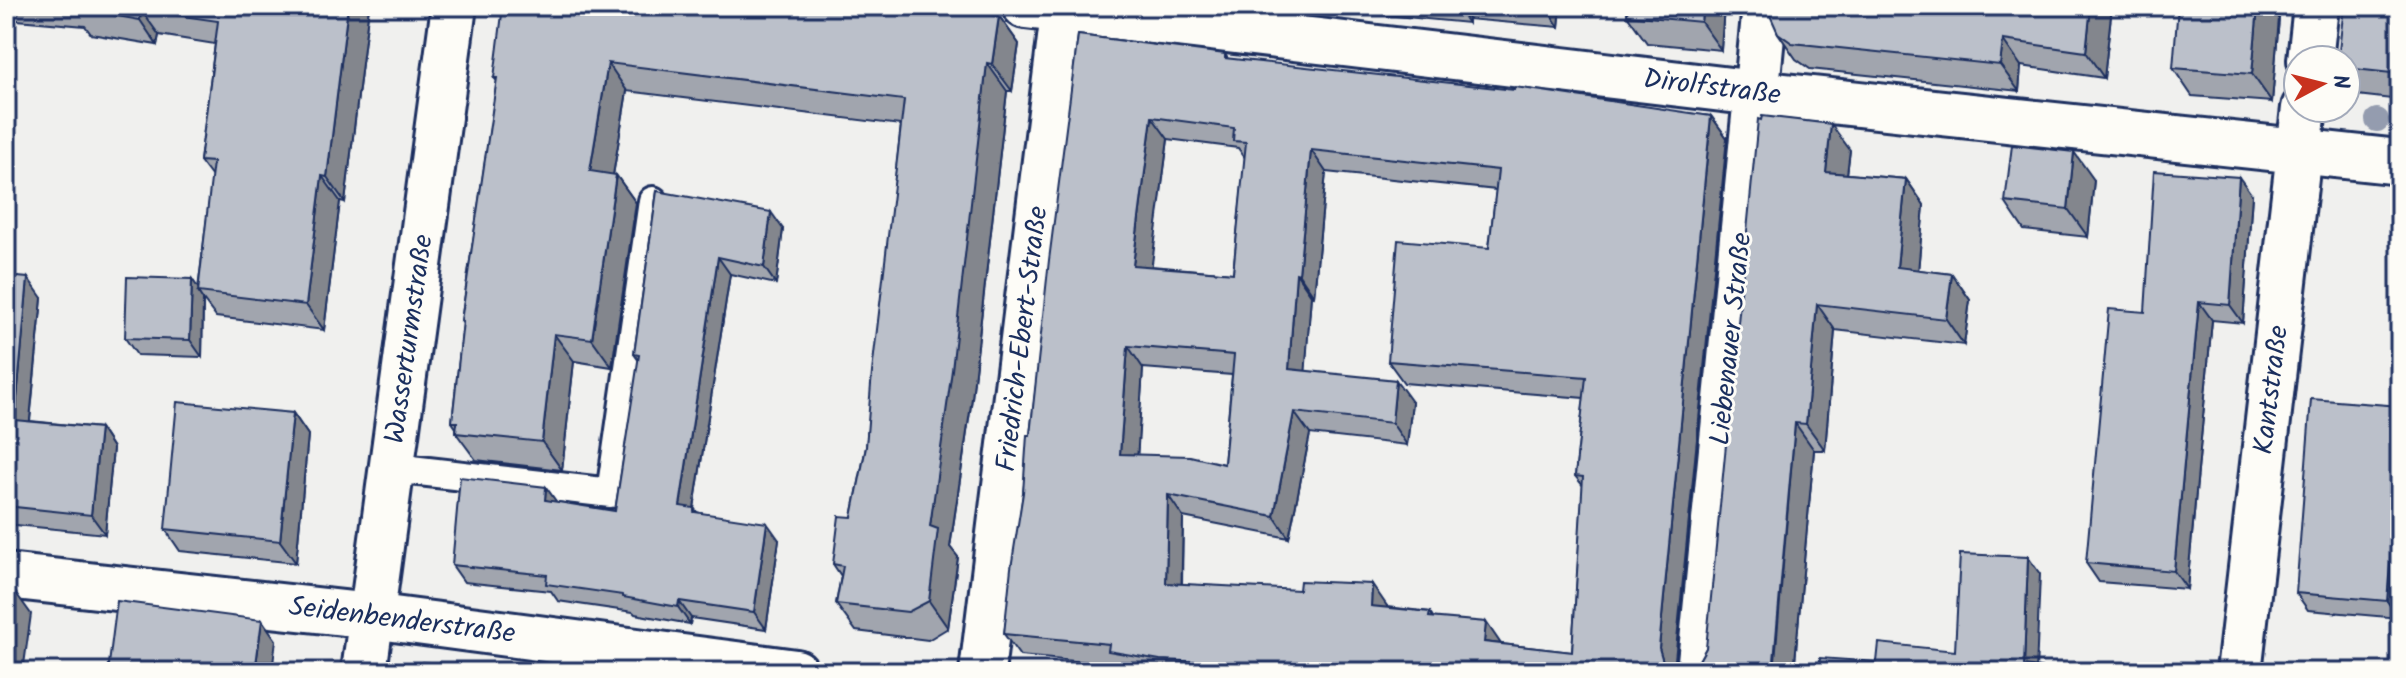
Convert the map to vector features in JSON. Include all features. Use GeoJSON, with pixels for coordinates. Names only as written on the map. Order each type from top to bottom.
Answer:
{"type":"FeatureCollection","features":[{"type":"Feature","properties":{"kind":"street","name":"Wasserturmstraße"},"geometry":{"type":"LineString","coordinates":[[364,672],[454,6]]}},
{"type":"Feature","properties":{"kind":"street","name":"Liebenauer Straße"},"geometry":{"type":"LineString","coordinates":[[1699,672],[1765,6]]}},
{"type":"Feature","properties":{"kind":"street"},"geometry":{"type":"LineString","coordinates":[[2312,44],[2316,6]]}},
{"type":"Feature","properties":{"kind":"street","name":"Dirolfstraße"},"geometry":{"type":"LineString","coordinates":[[1051,8],[1756,93],[2400,162]]}},
{"type":"Feature","properties":{"kind":"street","name":"Friedrich-Ebert-Straße"},"geometry":{"type":"LineString","coordinates":[[982,672],[1051,8]]}},
{"type":"Feature","properties":{"kind":"street","name":"Kantstraße"},"geometry":{"type":"LineString","coordinates":[[2239,672],[2302,124]]}},
{"type":"Feature","properties":{"kind":"street","name":"Seidenbenderstraße"},"geometry":{"type":"LineString","coordinates":[[6,576],[371,616],[796,672]]}},
{"type":"Feature","properties":{"kind":"lane"},"geometry":{"type":"LineString","coordinates":[[393,468],[611,493],[653,201]]}},
{"type":"Feature","properties":{"kind":"building"},"geometry":{"type":"Polygon","coordinates":[[[73,6],[348,6],[327,177],[322,176],[306,305],[198,292],[213,162],[200,161],[218,21],[141,10],[140,20],[73,6]]]}},
{"type":"Feature","properties":{"kind":"building"},"geometry":{"type":"Polygon","coordinates":[[[503,6],[931,6],[999,16],[992,64],[987,63],[952,370],[930,526],[938,529],[929,601],[908,612],[836,604],[843,566],[833,564],[839,516],[852,517],[866,447],[904,100],[608,63],[590,171],[616,175],[592,339],[554,334],[542,442],[456,433],[457,422],[452,422],[461,321],[497,78],[494,78],[503,6]]]}},
{"type":"Feature","properties":{"kind":"building"},"geometry":{"type":"Polygon","coordinates":[[[1505,6],[1548,6],[1548,10],[1505,6]]]}},
{"type":"Feature","properties":{"kind":"building"},"geometry":{"type":"Polygon","coordinates":[[[1628,6],[1703,6],[1701,22],[1627,15],[1628,6]]]}},
{"type":"Feature","properties":{"kind":"building"},"geometry":{"type":"Polygon","coordinates":[[[1769,6],[1845,6],[1918,16],[1919,6],[2091,6],[2086,52],[2003,40],[2000,65],[1792,43],[1778,33],[1769,6]]]}},
{"type":"Feature","properties":{"kind":"building"},"geometry":{"type":"Polygon","coordinates":[[[2178,6],[2258,6],[2252,74],[2173,68],[2178,6]]]}},
{"type":"Feature","properties":{"kind":"building"},"geometry":{"type":"Polygon","coordinates":[[[2344,6],[2400,6],[2400,74],[2362,70],[2362,44],[2340,44],[2344,6]]]}},
{"type":"Feature","properties":{"kind":"building"},"geometry":{"type":"Polygon","coordinates":[[[1078,35],[1225,54],[1225,58],[1514,90],[1515,87],[1711,116],[1659,648],[1664,665],[1644,663],[1643,672],[1296,672],[1296,666],[1160,660],[1108,651],[1109,644],[1004,634],[1078,35]],[[1152,117],[1133,265],[1233,273],[1246,142],[1233,141],[1234,128],[1152,117]],[[1311,150],[1299,274],[1296,273],[1289,369],[1396,380],[1392,423],[1294,412],[1274,516],[1168,495],[1166,583],[1299,590],[1300,581],[1372,584],[1371,606],[1430,612],[1429,617],[1486,622],[1484,642],[1572,652],[1583,477],[1575,476],[1586,377],[1388,361],[1398,240],[1489,248],[1498,170],[1311,150]],[[1128,346],[1120,454],[1190,456],[1224,464],[1234,355],[1128,346]]]}},
{"type":"Feature","properties":{"kind":"building"},"geometry":{"type":"Polygon","coordinates":[[[1762,116],[1831,124],[1826,172],[1906,179],[1897,267],[1952,274],[1946,319],[1817,304],[1806,424],[1795,423],[1773,672],[1697,664],[1706,648],[1758,119],[1761,120],[1762,116]]]}},
{"type":"Feature","properties":{"kind":"building"},"geometry":{"type":"Polygon","coordinates":[[[2012,145],[2074,152],[2068,209],[2005,202],[2012,145]]]}},
{"type":"Feature","properties":{"kind":"building"},"geometry":{"type":"Polygon","coordinates":[[[2154,171],[2239,177],[2230,305],[2199,302],[2174,571],[2086,563],[2109,309],[2145,312],[2154,171]]]}},
{"type":"Feature","properties":{"kind":"building"},"geometry":{"type":"Polygon","coordinates":[[[657,191],[771,212],[764,267],[718,257],[680,506],[694,508],[694,512],[767,523],[754,612],[679,601],[678,607],[546,584],[547,575],[452,565],[460,477],[546,487],[545,500],[615,511],[639,355],[634,354],[657,191]]]}},
{"type":"Feature","properties":{"kind":"building"},"geometry":{"type":"Polygon","coordinates":[[[6,276],[28,278],[15,420],[100,428],[91,515],[6,506],[6,276]]]}},
{"type":"Feature","properties":{"kind":"building"},"geometry":{"type":"Polygon","coordinates":[[[127,277],[192,279],[190,340],[125,338],[127,277]]]}},
{"type":"Feature","properties":{"kind":"building"},"geometry":{"type":"Polygon","coordinates":[[[2311,399],[2400,406],[2400,443],[2387,601],[2296,593],[2311,399]]]}},
{"type":"Feature","properties":{"kind":"building"},"geometry":{"type":"Polygon","coordinates":[[[177,402],[293,413],[280,541],[165,529],[177,402]]]}},
{"type":"Feature","properties":{"kind":"building"},"geometry":{"type":"Polygon","coordinates":[[[1960,554],[2028,557],[2024,666],[2072,672],[1819,672],[1820,658],[1877,662],[1879,643],[1955,651],[1960,554]]]}},
{"type":"Feature","properties":{"kind":"building"},"geometry":{"type":"Polygon","coordinates":[[[6,588],[13,589],[6,644],[6,588]]]}},
{"type":"Feature","properties":{"kind":"building"},"geometry":{"type":"Polygon","coordinates":[[[117,601],[262,620],[255,672],[108,672],[117,601]]]}},
{"type":"Feature","properties":{"kind":"building"},"geometry":{"type":"Polygon","coordinates":[[[422,662],[504,672],[421,672],[422,662]]]}},
{"type":"Feature","properties":{"kind":"building"},"geometry":{"type":"Polygon","coordinates":[[[617,668],[651,672],[617,672],[617,668]]]}}]}
